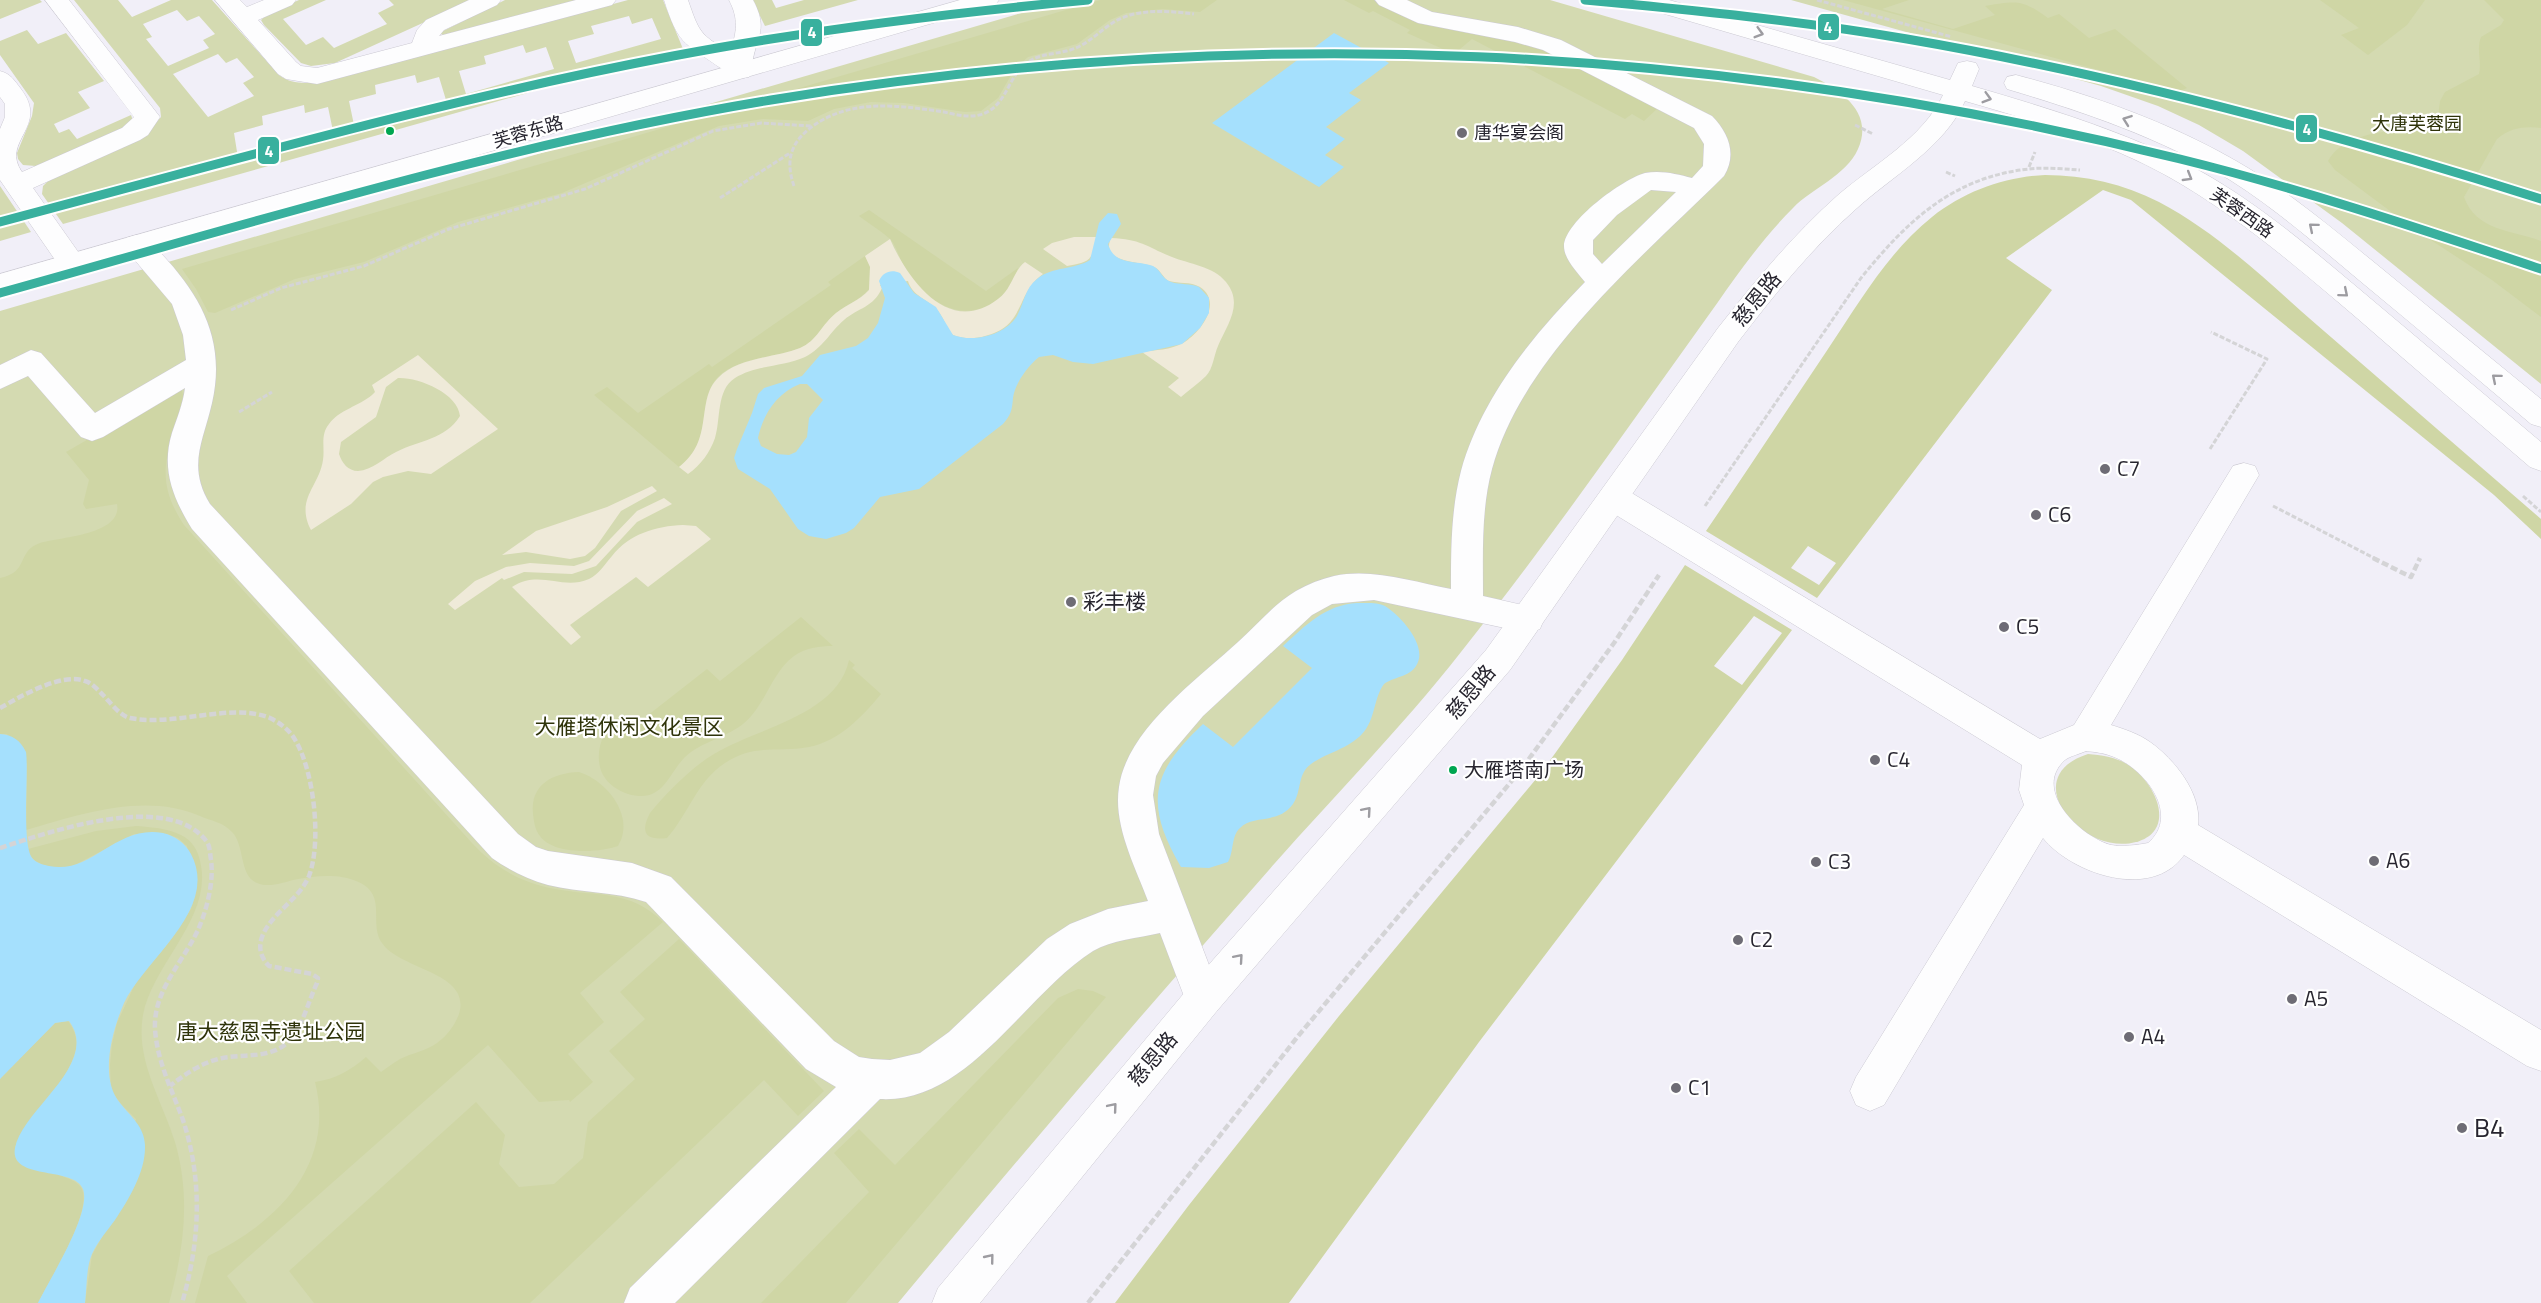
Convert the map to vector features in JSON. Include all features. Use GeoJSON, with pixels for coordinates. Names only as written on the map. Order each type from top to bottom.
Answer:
{"type":"FeatureCollection","features":[{"type":"Feature","properties":{"kind":"main road"},"geometry":{"type":"LineString","coordinates":[[17,185],[131,134],[139,129],[147,117],[57,0]]}},
{"type":"Feature","properties":{"kind":"main road"},"geometry":{"type":"LineString","coordinates":[[235,9],[284,0]]}},
{"type":"Feature","properties":{"kind":"main road"},"geometry":{"type":"LineString","coordinates":[[422,49],[429,30],[435,25],[489,0]]}},
{"type":"Feature","properties":{"kind":"main road"},"geometry":{"type":"LineString","coordinates":[[235,9],[287,68],[305,76],[331,74],[604,0]]}},
{"type":"Feature","properties":{"kind":"main road"},"geometry":{"type":"LineString","coordinates":[[676,0],[689,34],[699,44],[730,61],[740,71]]}},
{"type":"Feature","properties":{"kind":"main road"},"geometry":{"type":"LineString","coordinates":[[740,71],[739,58],[750,30],[749,18],[741,0]]}},
{"type":"Feature","properties":{"kind":"main road","name":"芙蓉东路"},"geometry":{"type":"LineString","coordinates":[[0,284],[987,0]]}},
{"type":"Feature","properties":{"kind":"main road"},"geometry":{"type":"LineString","coordinates":[[1388,0],[1415,14],[1440,22],[1518,35],[1552,45],[1703,122],[1714,134],[1719,154],[1714,171],[1601,282],[1525,372],[1500,411],[1482,453],[1470,500],[1467,606]]}},
{"type":"Feature","properties":{"kind":"main road","name":"芙蓉西路"},"geometry":{"type":"LineString","coordinates":[[1642,0],[1963,79],[2084,104],[2147,127],[2197,150],[2238,173],[2303,219],[2541,416]]}},
{"type":"Feature","properties":{"kind":"main road","name":"芙蓉西路"},"geometry":{"type":"LineString","coordinates":[[1721,0],[1963,79],[2177,170],[2217,194],[2292,248],[2541,459]]}},
{"type":"Feature","properties":{"kind":"main road"},"geometry":{"type":"LineString","coordinates":[[0,79],[18,103],[18,117],[3,151],[4,166],[72,263]]}},
{"type":"Feature","properties":{"kind":"main road","name":"慈恩路"},"geometry":{"type":"LineString","coordinates":[[952,1303],[1203,999],[1461,705],[1528,619],[1728,335],[1766,286],[1805,242],[1847,202],[1924,139],[1939,123],[1963,79]]}},
{"type":"Feature","properties":{"kind":"main road"},"geometry":{"type":"LineString","coordinates":[[1601,282],[1581,256],[1578,244],[1583,233],[1592,223],[1633,187],[1646,182],[1663,181],[1697,188]]}},
{"type":"Feature","properties":{"kind":"main road"},"geometry":{"type":"LineString","coordinates":[[136,245],[178,291],[191,314],[195,328],[201,365],[197,404],[184,442],[182,459],[184,482],[203,520],[484,827],[505,846],[524,859],[548,868],[632,880],[658,889],[820,1055],[852,1075],[872,1079],[890,1080],[929,1070],[963,1046],[1039,970],[1060,952],[1083,937],[1108,927],[1171,913]]}},
{"type":"Feature","properties":{"kind":"main road"},"geometry":{"type":"LineString","coordinates":[[0,378],[31,361],[92,429],[201,365]]}},
{"type":"Feature","properties":{"kind":"main road"},"geometry":{"type":"LineString","coordinates":[[2085,736],[2240,481]]}},
{"type":"Feature","properties":{"kind":"main road"},"geometry":{"type":"LineString","coordinates":[[1614,498],[2041,758]]}},
{"type":"Feature","properties":{"kind":"main road"},"geometry":{"type":"LineString","coordinates":[[1203,999],[1137,821],[1136,784],[1141,768],[1149,754],[1173,725],[1294,610],[1323,593],[1355,586],[1374,587],[1528,619]]}},
{"type":"Feature","properties":{"kind":"main road"},"geometry":{"type":"LineString","coordinates":[[2085,736],[2107,739],[2135,751],[2158,770],[2174,793],[2181,817],[2179,833],[2159,856],[2135,863],[2107,861],[2078,848],[2054,828],[2041,809],[2035,780],[2041,758],[2058,743],[2085,736]]}},
{"type":"Feature","properties":{"kind":"main road"},"geometry":{"type":"LineString","coordinates":[[1870,1091],[2041,809]]}},
{"type":"Feature","properties":{"kind":"main road"},"geometry":{"type":"LineString","coordinates":[[2179,833],[2541,1052]]}},
{"type":"Feature","properties":{"kind":"main road"},"geometry":{"type":"LineString","coordinates":[[645,1303],[872,1079]]}},
{"type":"Feature","properties":{"kind":"path"},"geometry":{"type":"LineString","coordinates":[[794,186],[788,170],[790,153],[798,138],[811,126],[831,114],[871,105],[917,108],[963,116],[984,114],[1000,102],[1021,68],[1032,59],[1079,47],[1114,22],[1129,16],[1158,12],[1194,14]]}},
{"type":"Feature","properties":{"kind":"path"},"geometry":{"type":"LineString","coordinates":[[195,328],[281,288],[364,266],[449,229],[585,189],[713,131],[761,123],[811,126]]}},
{"type":"Feature","properties":{"kind":"path"},"geometry":{"type":"LineString","coordinates":[[720,198],[790,153]]}},
{"type":"Feature","properties":{"kind":"path"},"geometry":{"type":"LineString","coordinates":[[2211,333],[2267,359],[2198,468],[2240,481],[2411,577],[2420,558]]}},
{"type":"Feature","properties":{"kind":"path"},"geometry":{"type":"LineString","coordinates":[[0,708],[31,691],[60,681],[84,680],[95,687],[125,717],[150,722],[246,712],[258,714],[280,724],[288,730],[298,745],[304,762],[312,813],[314,855],[303,887],[264,928],[260,951],[264,962],[272,969],[312,973],[318,978],[317,983],[293,1036],[286,1044],[273,1051],[209,1062],[189,1071],[170,1086]]}},
{"type":"Feature","properties":{"kind":"path"},"geometry":{"type":"LineString","coordinates":[[0,848],[97,821],[148,816],[185,822],[198,830],[208,841],[214,868],[209,900],[198,929],[162,994],[155,1024],[159,1058],[187,1136],[199,1188],[199,1220],[194,1258],[182,1303]]}},
{"type":"Feature","properties":{"kind":"green space"},"geometry":{"type":"Polygon","coordinates":[[[0,0],[40,0],[42,2],[0,19],[0,0]]]}},
{"type":"Feature","properties":{"kind":"green space"},"geometry":{"type":"Polygon","coordinates":[[[74,0],[118,0],[132,17],[171,0],[212,0],[279,75],[290,81],[302,83],[328,81],[628,0],[663,0],[683,49],[63,224],[42,194],[43,186],[48,181],[146,134],[161,117],[160,108],[74,0]],[[177,10],[143,24],[152,37],[146,39],[168,66],[209,48],[203,40],[215,34],[199,16],[187,21],[177,10]],[[629,16],[591,26],[594,34],[568,41],[576,63],[661,39],[652,18],[632,24],[629,16]],[[523,45],[484,56],[486,64],[459,71],[466,94],[554,69],[546,47],[526,53],[523,45]],[[218,54],[173,74],[208,117],[254,96],[243,83],[254,77],[237,58],[226,63],[218,54]],[[415,75],[375,85],[376,94],[349,101],[354,125],[446,100],[439,77],[417,83],[415,75]],[[304,105],[262,116],[263,125],[234,133],[238,158],[333,131],[328,107],[305,113],[304,105]]]}},
{"type":"Feature","properties":{"kind":"green space"},"geometry":{"type":"Polygon","coordinates":[[[299,0],[326,0],[283,19],[306,45],[323,37],[334,48],[387,24],[378,13],[394,5],[389,0],[473,0],[335,63],[311,66],[301,63],[261,20],[267,14],[299,0]]]}},
{"type":"Feature","properties":{"kind":"green space"},"geometry":{"type":"Polygon","coordinates":[[[505,0],[578,0],[445,36],[439,33],[505,0]]]}},
{"type":"Feature","properties":{"kind":"green space"},"geometry":{"type":"Polygon","coordinates":[[[752,0],[772,0],[776,8],[804,0],[858,0],[765,26],[752,0]]]}},
{"type":"Feature","properties":{"kind":"green space","name":"大雁塔休闲文化景区"},"geometry":{"type":"Polygon","coordinates":[[[1066,0],[1550,0],[1814,77],[1835,89],[1852,105],[1862,125],[1862,136],[1858,149],[1845,167],[1793,208],[1735,277],[1559,523],[1439,679],[1179,972],[898,1303],[0,1303],[0,311],[1066,0]]]}},
{"type":"Feature","properties":{"kind":"green space"},"geometry":{"type":"Polygon","coordinates":[[[1100,0],[1217,0],[1200,12],[1162,9],[1126,13],[1110,20],[1077,44],[1028,57],[1014,70],[998,98],[981,111],[965,112],[904,103],[871,102],[834,109],[808,121],[763,119],[719,126],[562,193],[458,222],[364,262],[295,279],[215,313],[208,312],[182,269],[1100,0]]]}},
{"type":"Feature","properties":{"kind":"green space"},"geometry":{"type":"Polygon","coordinates":[[[1344,0],[1374,0],[1404,16],[1430,26],[1530,44],[1660,106],[1644,121],[1632,114],[1625,119],[1472,39],[1454,54],[1407,33],[1410,30],[1373,11],[1369,13],[1344,0]]]}},
{"type":"Feature","properties":{"kind":"green space","name":"大唐芙蓉园"},"geometry":{"type":"Polygon","coordinates":[[[1791,0],[2541,0],[2541,384],[2342,223],[2243,151],[2199,125],[2158,106],[2101,86],[1791,0]]]}},
{"type":"Feature","properties":{"kind":"green space"},"geometry":{"type":"Polygon","coordinates":[[[1843,0],[1909,0],[1882,9],[1953,29],[1995,15],[1985,6],[2020,3],[2048,18],[2059,14],[2089,38],[2115,29],[2187,88],[2170,95],[2106,72],[1843,0]]]}},
{"type":"Feature","properties":{"kind":"green space"},"geometry":{"type":"Polygon","coordinates":[[[2320,0],[2425,0],[2407,25],[2368,55],[2341,35],[2359,28],[2320,0]]]}},
{"type":"Feature","properties":{"kind":"green space"},"geometry":{"type":"Polygon","coordinates":[[[2484,0],[2541,0],[2541,128],[2518,129],[2507,132],[2497,139],[2464,197],[2477,217],[2486,223],[2541,241],[2541,317],[2492,280],[2417,231],[2335,170],[2328,161],[2341,147],[2359,138],[2379,132],[2437,126],[2440,101],[2445,92],[2479,74],[2481,37],[2501,25],[2504,20],[2484,0]]]}},
{"type":"Feature","properties":{"kind":"green space"},"geometry":{"type":"Polygon","coordinates":[[[27,30],[38,44],[66,33],[104,81],[78,92],[90,108],[54,124],[59,133],[69,129],[77,139],[131,115],[133,121],[131,124],[36,166],[23,165],[17,153],[32,116],[34,103],[0,55],[0,41],[27,30]]]}},
{"type":"Feature","properties":{"kind":"green space"},"geometry":{"type":"Polygon","coordinates":[[[2030,176],[2075,177],[2118,186],[2159,202],[2202,228],[2261,275],[2541,519],[2541,539],[2494,495],[2131,200],[2103,190],[2006,258],[2052,290],[1817,598],[1706,531],[1863,296],[1902,246],[1932,217],[1958,200],[2000,182],[2030,176]],[[1808,546],[1791,568],[1819,585],[1836,563],[1808,546]]]}},
{"type":"Feature","properties":{"kind":"green space"},"geometry":{"type":"Polygon","coordinates":[[[0,186],[31,232],[0,241],[0,186]]]}},
{"type":"Feature","properties":{"kind":"green space"},"geometry":{"type":"Polygon","coordinates":[[[869,210],[986,291],[1018,268],[1013,280],[998,299],[987,306],[962,311],[939,303],[928,296],[911,277],[891,241],[859,216],[869,210]]]}},
{"type":"Feature","properties":{"kind":"green space"},"geometry":{"type":"Polygon","coordinates":[[[865,256],[870,266],[869,289],[836,313],[811,341],[800,348],[736,365],[718,377],[707,398],[697,445],[690,457],[679,467],[594,395],[607,387],[638,413],[709,364],[712,367],[831,285],[828,282],[865,256]]]}},
{"type":"Feature","properties":{"kind":"green space"},"geometry":{"type":"Polygon","coordinates":[[[177,388],[182,390],[183,396],[170,446],[166,475],[173,506],[184,525],[472,843],[500,867],[531,883],[555,889],[625,899],[651,911],[663,922],[580,993],[604,1022],[568,1054],[593,1082],[570,1102],[569,1100],[539,1102],[488,1045],[227,1276],[247,1303],[195,1303],[208,1256],[257,1227],[295,1188],[309,1165],[317,1140],[319,1112],[315,1082],[343,1073],[366,1057],[381,1072],[400,1059],[433,1046],[453,1026],[459,1014],[460,1000],[455,989],[445,980],[403,960],[382,943],[378,935],[375,901],[372,893],[366,887],[349,878],[333,876],[308,877],[271,885],[257,883],[247,874],[236,838],[225,826],[217,822],[179,809],[135,806],[91,812],[26,830],[27,764],[7,734],[0,734],[0,578],[16,571],[28,551],[40,543],[88,533],[110,522],[116,514],[117,504],[86,509],[83,504],[89,480],[66,452],[177,388]]]}},
{"type":"Feature","properties":{"kind":"green space"},"geometry":{"type":"Polygon","coordinates":[[[1685,565],[1792,630],[1479,1042],[1289,1303],[1115,1303],[1189,1205],[1339,1016],[1541,773],[1622,660],[1685,565]],[[1754,616],[1714,666],[1742,685],[1782,633],[1754,616]]]}},
{"type":"Feature","properties":{"kind":"green space"},"geometry":{"type":"Polygon","coordinates":[[[801,617],[833,646],[803,651],[787,662],[776,676],[758,708],[746,722],[691,752],[683,759],[666,783],[651,794],[641,796],[628,794],[608,782],[600,768],[599,752],[603,736],[617,718],[629,730],[707,669],[720,681],[801,617]]]}},
{"type":"Feature","properties":{"kind":"green space"},"geometry":{"type":"Polygon","coordinates":[[[849,660],[855,665],[852,668],[881,694],[849,727],[820,744],[809,747],[756,751],[736,757],[715,770],[707,779],[667,838],[654,838],[647,834],[645,825],[650,813],[688,773],[714,754],[812,707],[829,695],[841,679],[849,660]]]}},
{"type":"Feature","properties":{"kind":"green space"},"geometry":{"type":"Polygon","coordinates":[[[2088,754],[2108,757],[2127,764],[2146,781],[2158,804],[2159,816],[2157,827],[2149,836],[2136,842],[2115,843],[2095,838],[2078,827],[2064,812],[2057,796],[2057,780],[2067,765],[2088,754]]]}},
{"type":"Feature","properties":{"kind":"green space"},"geometry":{"type":"Polygon","coordinates":[[[579,772],[600,783],[616,802],[624,824],[623,835],[618,846],[588,851],[565,849],[546,842],[537,831],[533,817],[533,804],[539,788],[552,778],[579,772]]]}},
{"type":"Feature","properties":{"kind":"green space"},"geometry":{"type":"Polygon","coordinates":[[[136,826],[172,831],[188,839],[198,854],[202,876],[200,896],[192,917],[149,995],[143,1015],[142,1032],[146,1064],[170,1126],[180,1162],[184,1203],[182,1243],[169,1303],[85,1303],[92,1255],[105,1232],[136,1119],[111,1090],[110,1065],[117,1023],[136,982],[170,941],[191,909],[196,889],[187,846],[178,838],[167,834],[134,834],[69,868],[50,867],[38,863],[30,855],[28,849],[96,831],[136,826]]]}},
{"type":"Feature","properties":{"kind":"green space"},"geometry":{"type":"Polygon","coordinates":[[[679,939],[824,1091],[798,1116],[764,1080],[530,1303],[314,1303],[289,1271],[476,1102],[505,1135],[499,1164],[519,1187],[554,1184],[583,1158],[588,1122],[635,1079],[609,1051],[645,1019],[620,992],[679,939]]]}},
{"type":"Feature","properties":{"kind":"green space"},"geometry":{"type":"Polygon","coordinates":[[[1078,989],[1093,991],[1106,997],[846,1303],[761,1303],[869,1192],[834,1153],[859,1129],[895,1165],[1058,998],[1078,989]]]}},
{"type":"Feature","properties":{"kind":"green space"},"geometry":{"type":"Polygon","coordinates":[[[68,1021],[76,1038],[74,1056],[63,1078],[15,1147],[79,1185],[83,1194],[82,1208],[70,1243],[38,1303],[0,1303],[0,1079],[55,1023],[68,1021]]]}},
{"type":"Feature","properties":{"kind":"sand"},"geometry":{"type":"Polygon","coordinates":[[[1074,237],[1097,237],[1094,251],[1086,261],[1067,266],[1043,249],[1052,243],[1074,237]]]}},
{"type":"Feature","properties":{"kind":"sand"},"geometry":{"type":"Polygon","coordinates":[[[1111,238],[1137,242],[1208,269],[1221,277],[1231,290],[1234,298],[1232,314],[1210,370],[1203,379],[1181,397],[1168,387],[1179,378],[1142,352],[1173,347],[1196,333],[1202,326],[1209,309],[1210,301],[1207,294],[1196,285],[1169,281],[1158,269],[1117,257],[1111,253],[1109,247],[1111,238]]]}},
{"type":"Feature","properties":{"kind":"sand"},"geometry":{"type":"Polygon","coordinates":[[[890,239],[919,286],[932,299],[947,308],[963,311],[980,309],[998,299],[1025,262],[1043,274],[1034,282],[1007,325],[985,336],[973,338],[953,335],[938,311],[913,290],[908,281],[880,285],[882,288],[875,299],[844,320],[822,345],[805,357],[751,371],[729,383],[722,397],[715,438],[708,453],[688,474],[679,467],[697,445],[707,398],[718,378],[726,371],[746,362],[800,348],[811,341],[836,313],[869,290],[870,267],[865,256],[890,239]]]}},
{"type":"Feature","properties":{"kind":"sand"},"geometry":{"type":"Polygon","coordinates":[[[418,355],[498,429],[431,474],[408,471],[373,482],[351,504],[311,530],[307,519],[307,501],[321,469],[326,428],[338,415],[372,395],[375,392],[372,385],[418,355]],[[398,378],[386,387],[376,417],[341,442],[339,454],[348,468],[358,471],[368,468],[396,452],[439,435],[454,424],[460,416],[458,408],[445,394],[436,388],[406,378],[398,378]]]}},
{"type":"Feature","properties":{"kind":"sand"},"geometry":{"type":"Polygon","coordinates":[[[652,486],[657,491],[621,511],[595,548],[585,556],[570,559],[526,552],[502,555],[536,531],[607,507],[652,486]]]}},
{"type":"Feature","properties":{"kind":"sand"},"geometry":{"type":"Polygon","coordinates":[[[664,498],[672,504],[637,522],[596,566],[572,574],[524,572],[504,580],[502,578],[455,610],[448,604],[475,581],[506,567],[530,563],[574,566],[589,561],[637,511],[664,498]]]}},
{"type":"Feature","properties":{"kind":"sand"},"geometry":{"type":"Polygon","coordinates":[[[683,525],[696,526],[711,539],[648,587],[636,577],[570,625],[581,637],[571,645],[512,587],[532,580],[570,583],[589,579],[599,572],[626,542],[653,529],[683,525]]]}},
{"type":"Feature","properties":{"kind":"water"},"geometry":{"type":"Polygon","coordinates":[[[1334,33],[1389,63],[1349,93],[1361,100],[1326,127],[1345,139],[1325,155],[1344,167],[1319,187],[1212,123],[1334,33]]]}},
{"type":"Feature","properties":{"kind":"water"},"geometry":{"type":"Polygon","coordinates":[[[1108,213],[1117,214],[1121,224],[1108,244],[1115,256],[1153,266],[1168,281],[1199,287],[1209,298],[1209,313],[1200,328],[1182,344],[1093,364],[1073,362],[1053,355],[1039,357],[1019,381],[1014,392],[1011,412],[1003,424],[919,489],[880,497],[854,528],[826,539],[809,536],[798,529],[770,489],[738,469],[734,458],[758,394],[764,388],[802,376],[820,355],[856,346],[868,338],[878,323],[885,298],[879,281],[885,273],[893,271],[900,273],[914,293],[936,307],[953,335],[970,338],[988,336],[1012,323],[1030,287],[1037,279],[1050,272],[1090,260],[1099,223],[1108,213]],[[800,384],[792,388],[772,405],[760,429],[758,438],[761,446],[777,454],[789,455],[796,452],[807,437],[809,418],[823,400],[807,384],[800,384]]]}},
{"type":"Feature","properties":{"kind":"water"},"geometry":{"type":"Polygon","coordinates":[[[1357,603],[1385,606],[1405,624],[1419,650],[1416,666],[1413,670],[1384,684],[1370,722],[1362,734],[1351,743],[1317,760],[1307,768],[1296,799],[1287,810],[1280,815],[1252,821],[1237,831],[1228,862],[1209,868],[1181,867],[1169,844],[1158,807],[1163,774],[1172,758],[1203,724],[1233,747],[1312,668],[1283,646],[1317,617],[1335,608],[1357,603]]]}},
{"type":"Feature","properties":{"kind":"water"},"geometry":{"type":"Polygon","coordinates":[[[0,734],[16,739],[26,752],[26,826],[29,852],[33,859],[41,864],[64,867],[92,857],[131,836],[146,832],[163,833],[176,838],[186,846],[197,874],[196,894],[188,914],[176,933],[134,986],[124,1003],[115,1027],[110,1054],[110,1081],[120,1103],[142,1132],[145,1155],[140,1175],[131,1194],[92,1254],[85,1303],[38,1303],[76,1230],[84,1200],[83,1189],[77,1182],[68,1178],[22,1165],[16,1158],[15,1148],[21,1133],[68,1070],[75,1054],[76,1037],[69,1021],[55,1023],[0,1079],[0,734]]]}},
{"type":"Feature","properties":{"kind":"transit line","name":"4"},"geometry":{"type":"LineString","coordinates":[[0,222],[305,141],[612,68],[730,45],[849,27],[1088,0]]}},
{"type":"Feature","properties":{"kind":"transit line","name":"4"},"geometry":{"type":"LineString","coordinates":[[1585,0],[1814,25],[1906,39],[2026,62],[2248,113],[2395,154],[2541,199]]}},
{"type":"Feature","properties":{"kind":"transit line","name":"4"},"geometry":{"type":"LineString","coordinates":[[0,293],[434,174],[543,147],[763,102],[874,84],[979,71],[1084,62],[1296,53],[1402,53],[1613,64],[1770,80],[1925,105],[2181,159],[2336,203],[2541,269]]}},
{"type":"Feature","properties":{"kind":"place","name":"唐华宴会阁"},"geometry":{"type":"Point","coordinates":[1462,133]}},
{"type":"Feature","properties":{"kind":"place","name":"C7"},"geometry":{"type":"Point","coordinates":[2105,469]}},
{"type":"Feature","properties":{"kind":"place","name":"C6"},"geometry":{"type":"Point","coordinates":[2036,515]}},
{"type":"Feature","properties":{"kind":"place","name":"彩丰楼"},"geometry":{"type":"Point","coordinates":[1071,602]}},
{"type":"Feature","properties":{"kind":"place","name":"C5"},"geometry":{"type":"Point","coordinates":[2004,627]}},
{"type":"Feature","properties":{"kind":"place","name":"C4"},"geometry":{"type":"Point","coordinates":[1875,760]}},
{"type":"Feature","properties":{"kind":"place","name":"大雁塔南广场"},"geometry":{"type":"Point","coordinates":[1453,770]}},
{"type":"Feature","properties":{"kind":"place","name":"A6"},"geometry":{"type":"Point","coordinates":[2374,861]}},
{"type":"Feature","properties":{"kind":"place","name":"C3"},"geometry":{"type":"Point","coordinates":[1816,862]}},
{"type":"Feature","properties":{"kind":"place","name":"C2"},"geometry":{"type":"Point","coordinates":[1738,940]}},
{"type":"Feature","properties":{"kind":"place","name":"A5"},"geometry":{"type":"Point","coordinates":[2292,999]}},
{"type":"Feature","properties":{"kind":"place","name":"A4"},"geometry":{"type":"Point","coordinates":[2129,1037]}},
{"type":"Feature","properties":{"kind":"place","name":"C1"},"geometry":{"type":"Point","coordinates":[1676,1088]}},
{"type":"Feature","properties":{"kind":"place","name":"B4"},"geometry":{"type":"Point","coordinates":[2462,1128]}},
{"type":"Feature","properties":{"kind":"park label","name":"唐大慈恩寺遗址公园"},"geometry":{"type":"Point","coordinates":[271,1032]}}]}
